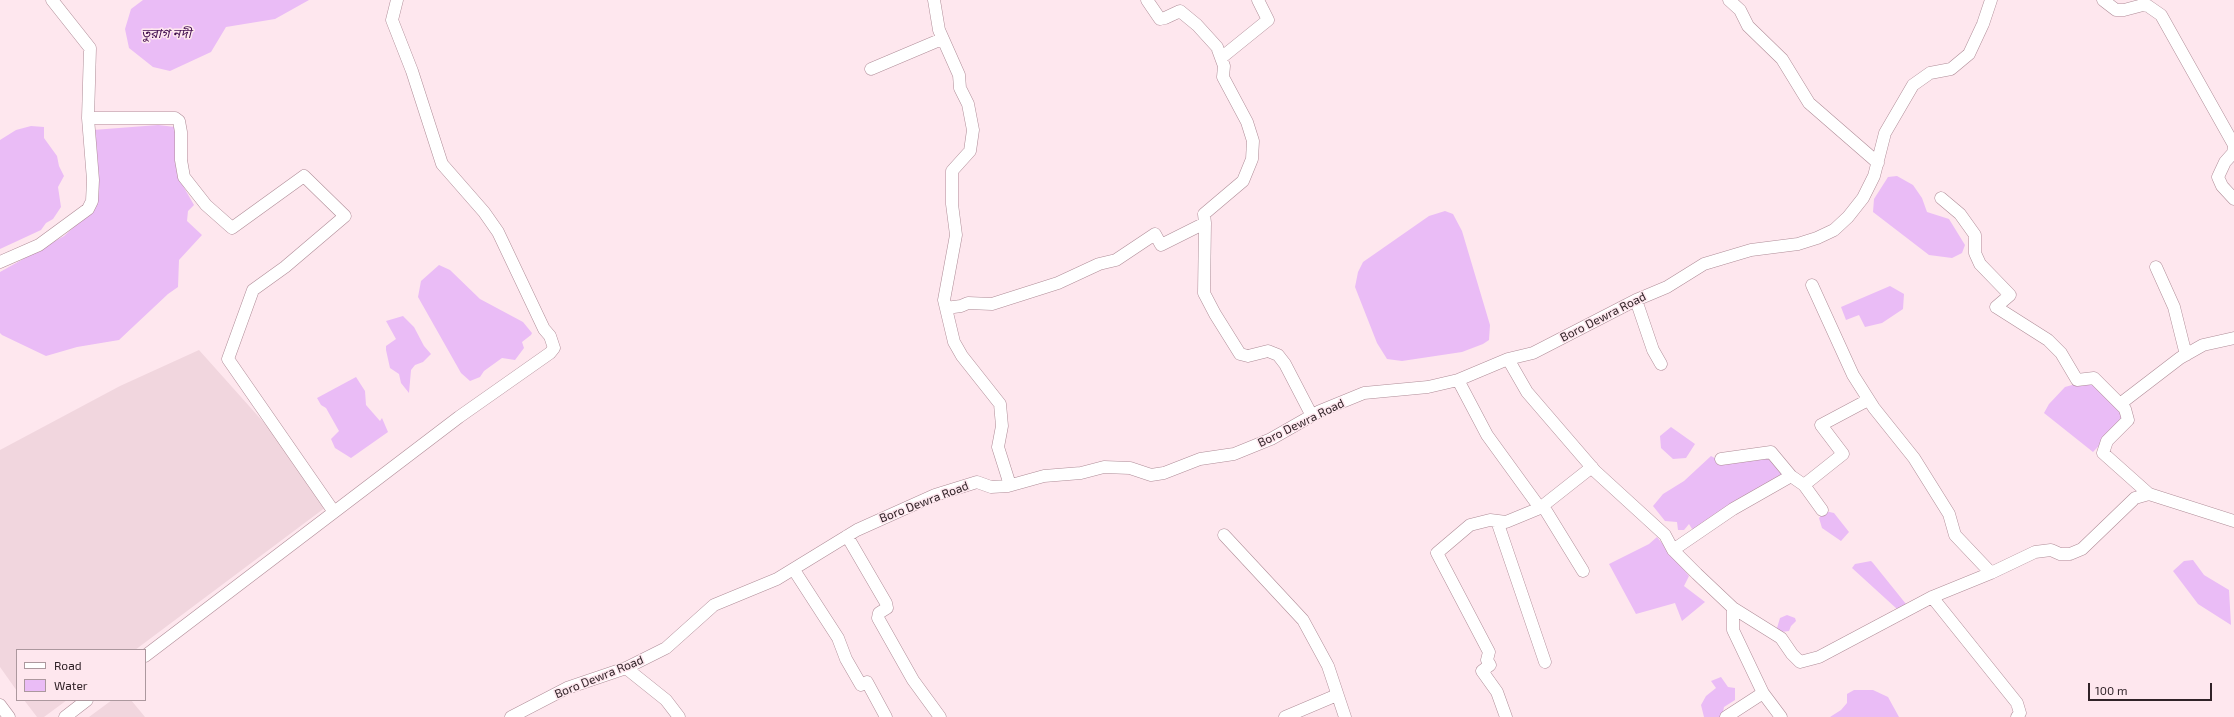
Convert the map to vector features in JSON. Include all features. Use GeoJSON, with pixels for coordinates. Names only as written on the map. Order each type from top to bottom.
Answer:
{"type":"FeatureCollection","features":[{"type":"Feature","properties":{"kind":"street"},"geometry":{"type":"LineString","coordinates":[[0,262],[39,245],[88,209],[92,201],[93,180],[88,118],[90,48],[52,0]]}},
{"type":"Feature","properties":{"kind":"street"},"geometry":{"type":"LineString","coordinates":[[146,655],[459,417],[550,353],[554,348],[550,336],[544,329],[498,232],[484,212],[442,164],[412,71],[392,20],[397,0]]}},
{"type":"Feature","properties":{"kind":"street"},"geometry":{"type":"LineString","coordinates":[[934,0],[942,39],[959,75],[960,88],[968,104],[973,130],[970,151],[952,171],[952,204],[956,235],[944,300],[954,342],[962,356],[1000,404],[1002,426],[998,447],[1010,485]]}},
{"type":"Feature","properties":{"kind":"street"},"geometry":{"type":"LineString","coordinates":[[1147,0],[1160,19],[1180,10],[1188,16],[1217,47],[1224,66],[1223,77],[1247,122],[1253,141],[1252,160],[1243,182],[1204,214],[1204,293],[1215,314],[1240,354],[1248,356],[1268,352],[1278,355],[1285,364],[1312,416]]}},
{"type":"Feature","properties":{"kind":"street"},"geometry":{"type":"LineString","coordinates":[[1221,58],[1268,20],[1258,0]]}},
{"type":"Feature","properties":{"kind":"street"},"geometry":{"type":"LineString","coordinates":[[1729,0],[1740,10],[1748,26],[1782,59],[1809,103],[1878,163]]}},
{"type":"Feature","properties":{"kind":"street","name":"Boro Dewra Road"},"geometry":{"type":"LineString","coordinates":[[511,717],[568,688],[626,668],[666,648],[714,605],[777,580],[847,536],[894,512],[958,487],[977,482],[991,487],[1010,485],[1044,476],[1081,473],[1104,467],[1130,468],[1152,475],[1164,473],[1200,459],[1234,454],[1271,439],[1312,416],[1364,394],[1428,388],[1458,380],[1508,359],[1533,353],[1636,300],[1667,287],[1704,264],[1751,250],[1798,244],[1834,230],[1848,217],[1863,198],[1878,163],[1885,133],[1913,86],[1930,73],[1951,69],[1969,54],[1983,24],[1991,0]]}},
{"type":"Feature","properties":{"kind":"street"},"geometry":{"type":"LineString","coordinates":[[2103,0],[2116,10],[2124,10],[2143,5],[2148,6],[2161,15],[2234,146],[2233,153],[2225,162],[2218,177],[2222,186],[2234,199]]}},
{"type":"Feature","properties":{"kind":"street"},"geometry":{"type":"LineString","coordinates":[[871,69],[942,39]]}},
{"type":"Feature","properties":{"kind":"street"},"geometry":{"type":"LineString","coordinates":[[88,118],[175,118],[179,121],[181,132],[181,160],[184,177],[206,205],[232,228],[304,176],[345,216],[285,267],[253,290],[228,359],[334,512]]}},
{"type":"Feature","properties":{"kind":"street"},"geometry":{"type":"LineString","coordinates":[[1941,198],[1960,214],[1975,235],[1975,253],[1980,264],[2010,295],[1996,307],[2048,340],[2061,352],[2077,380],[2094,378],[2125,409],[2128,420],[2108,441],[2103,453],[2149,494],[2234,521]]}},
{"type":"Feature","properties":{"kind":"street"},"geometry":{"type":"LineString","coordinates":[[946,308],[962,306],[968,303],[992,304],[1058,283],[1099,264],[1116,260],[1155,234],[1161,245],[1204,223]]}},
{"type":"Feature","properties":{"kind":"street"},"geometry":{"type":"LineString","coordinates":[[2156,267],[2174,307],[2186,355]]}},
{"type":"Feature","properties":{"kind":"street"},"geometry":{"type":"LineString","coordinates":[[1812,285],[1853,375],[1868,400],[1890,430],[1914,458],[1949,514],[1955,535],[1991,573]]}},
{"type":"Feature","properties":{"kind":"street"},"geometry":{"type":"LineString","coordinates":[[1636,300],[1653,350],[1661,364]]}},
{"type":"Feature","properties":{"kind":"street"},"geometry":{"type":"LineString","coordinates":[[2120,404],[2186,355],[2203,345],[2234,338]]}},
{"type":"Feature","properties":{"kind":"street"},"geometry":{"type":"LineString","coordinates":[[1508,359],[1527,392],[1592,467],[1665,535],[1673,550],[1733,608],[1781,638],[1792,654],[1800,662],[1819,657],[1932,597],[1991,573],[2035,552],[2051,550],[2060,554],[2070,554],[2082,550],[2135,498],[2149,494]]}},
{"type":"Feature","properties":{"kind":"street"},"geometry":{"type":"LineString","coordinates":[[1458,380],[1487,435],[1542,507],[1583,571]]}},
{"type":"Feature","properties":{"kind":"street"},"geometry":{"type":"LineString","coordinates":[[1804,485],[1844,454],[1821,425],[1868,400]]}},
{"type":"Feature","properties":{"kind":"street"},"geometry":{"type":"LineString","coordinates":[[1721,459],[1771,452],[1791,476],[1804,485],[1822,510]]}},
{"type":"Feature","properties":{"kind":"street"},"geometry":{"type":"LineString","coordinates":[[1506,717],[1496,692],[1482,671],[1490,665],[1487,660],[1489,652],[1437,553],[1470,525],[1490,520],[1506,522],[1542,507],[1592,467]]}},
{"type":"Feature","properties":{"kind":"street"},"geometry":{"type":"LineString","coordinates":[[1673,550],[1733,509],[1791,476]]}},
{"type":"Feature","properties":{"kind":"street"},"geometry":{"type":"LineString","coordinates":[[1497,521],[1545,662]]}},
{"type":"Feature","properties":{"kind":"street"},"geometry":{"type":"LineString","coordinates":[[1224,535],[1303,620],[1328,666],[1345,717]]}},
{"type":"Feature","properties":{"kind":"street"},"geometry":{"type":"LineString","coordinates":[[847,536],[886,603],[887,608],[879,613],[878,618],[913,680],[940,717]]}},
{"type":"Feature","properties":{"kind":"street"},"geometry":{"type":"LineString","coordinates":[[794,570],[838,638],[846,659],[861,685],[867,682],[886,717]]}},
{"type":"Feature","properties":{"kind":"street"},"geometry":{"type":"LineString","coordinates":[[1932,597],[2017,703],[2020,713],[2017,717]]}},
{"type":"Feature","properties":{"kind":"street"},"geometry":{"type":"LineString","coordinates":[[1733,608],[1733,630],[1763,693],[1781,717]]}},
{"type":"Feature","properties":{"kind":"street"},"geometry":{"type":"LineString","coordinates":[[626,668],[666,700],[679,717]]}},
{"type":"Feature","properties":{"kind":"street"},"geometry":{"type":"LineString","coordinates":[[1726,717],[1763,693]]}},
{"type":"Feature","properties":{"kind":"street"},"geometry":{"type":"LineString","coordinates":[[1285,717],[1337,695]]}},
{"type":"Feature","properties":{"kind":"street"},"geometry":{"type":"LineString","coordinates":[[64,717],[86,701]]}},
{"type":"Feature","properties":{"kind":"street"},"geometry":{"type":"LineString","coordinates":[[0,705],[9,717]]}},
{"type":"Feature","properties":{"kind":"shaded area"},"geometry":{"type":"Polygon","coordinates":[[[199,350],[334,501],[136,649],[16,649],[16,690],[0,667],[0,450],[120,386],[199,350]]]}},
{"type":"Feature","properties":{"kind":"shaded area"},"geometry":{"type":"Polygon","coordinates":[[[25,701],[66,701],[44,717],[37,717],[25,701]]]}},
{"type":"Feature","properties":{"kind":"shaded area"},"geometry":{"type":"Polygon","coordinates":[[[111,701],[132,701],[145,717],[89,717],[111,701]]]}},
{"type":"Feature","properties":{"kind":"water","name":"তুরাগ নদী"},"geometry":{"type":"Polygon","coordinates":[[[143,0],[309,0],[275,19],[226,27],[211,52],[170,71],[153,67],[129,48],[125,29],[131,9],[143,0]]]}},
{"type":"Feature","properties":{"kind":"water"},"geometry":{"type":"Polygon","coordinates":[[[158,125],[175,127],[178,177],[194,205],[188,211],[187,221],[202,235],[179,260],[178,287],[168,294],[119,340],[77,347],[46,356],[2,335],[0,333],[0,272],[64,236],[95,208],[98,190],[93,130],[158,125]]]}},
{"type":"Feature","properties":{"kind":"water"},"geometry":{"type":"Polygon","coordinates":[[[31,126],[44,127],[44,138],[57,156],[59,166],[64,176],[58,187],[61,207],[53,219],[46,223],[41,230],[0,249],[0,140],[16,130],[31,126]]]}},
{"type":"Feature","properties":{"kind":"water"},"geometry":{"type":"Polygon","coordinates":[[[1897,176],[1913,185],[1922,198],[1927,212],[1949,219],[1965,245],[1962,253],[1952,258],[1929,255],[1873,212],[1874,199],[1888,177],[1897,176]]]}},
{"type":"Feature","properties":{"kind":"water"},"geometry":{"type":"Polygon","coordinates":[[[1445,211],[1453,214],[1462,231],[1490,325],[1489,340],[1483,344],[1462,352],[1402,361],[1387,359],[1377,343],[1355,287],[1358,272],[1363,262],[1429,216],[1445,211]]]}},
{"type":"Feature","properties":{"kind":"water"},"geometry":{"type":"Polygon","coordinates":[[[439,265],[450,270],[480,299],[523,322],[532,333],[522,342],[524,348],[515,360],[502,358],[484,371],[480,377],[470,381],[461,373],[418,297],[421,281],[439,265]]]}},
{"type":"Feature","properties":{"kind":"water"},"geometry":{"type":"Polygon","coordinates":[[[1890,286],[1904,294],[1903,309],[1882,323],[1865,327],[1859,315],[1846,320],[1841,307],[1890,286]]]}},
{"type":"Feature","properties":{"kind":"water"},"geometry":{"type":"Polygon","coordinates":[[[403,316],[414,327],[424,346],[431,354],[423,362],[415,365],[411,370],[409,393],[401,383],[399,374],[390,368],[386,350],[386,346],[396,339],[386,321],[403,316]]]}},
{"type":"Feature","properties":{"kind":"water"},"geometry":{"type":"Polygon","coordinates":[[[356,377],[365,391],[366,405],[380,421],[382,418],[388,432],[351,458],[335,448],[331,439],[339,431],[326,408],[321,405],[317,398],[356,377]]]}},
{"type":"Feature","properties":{"kind":"water"},"geometry":{"type":"Polygon","coordinates":[[[2090,380],[2125,413],[2119,425],[2093,452],[2044,413],[2049,404],[2065,387],[2090,380]]]}},
{"type":"Feature","properties":{"kind":"water"},"geometry":{"type":"Polygon","coordinates":[[[1671,427],[1695,444],[1686,458],[1673,459],[1661,448],[1660,436],[1671,427]]]}},
{"type":"Feature","properties":{"kind":"water"},"geometry":{"type":"Polygon","coordinates":[[[1769,454],[1788,475],[1694,532],[1689,524],[1684,530],[1678,530],[1677,522],[1665,521],[1653,506],[1663,494],[1684,481],[1711,456],[1720,461],[1769,454]]]}},
{"type":"Feature","properties":{"kind":"water"},"geometry":{"type":"Polygon","coordinates":[[[1825,511],[1834,513],[1849,532],[1841,541],[1822,528],[1819,518],[1825,511]]]}},
{"type":"Feature","properties":{"kind":"water"},"geometry":{"type":"Polygon","coordinates":[[[1657,537],[1689,576],[1684,586],[1705,602],[1682,621],[1675,603],[1636,614],[1609,564],[1649,544],[1657,537]]]}},
{"type":"Feature","properties":{"kind":"water"},"geometry":{"type":"Polygon","coordinates":[[[2193,560],[2204,575],[2229,590],[2231,625],[2198,604],[2173,571],[2184,561],[2193,560]]]}},
{"type":"Feature","properties":{"kind":"water"},"geometry":{"type":"Polygon","coordinates":[[[1871,561],[1906,604],[1897,609],[1852,568],[1855,564],[1871,561]]]}},
{"type":"Feature","properties":{"kind":"water"},"geometry":{"type":"Polygon","coordinates":[[[1787,615],[1795,618],[1796,621],[1791,626],[1789,631],[1781,632],[1777,628],[1780,618],[1787,615]]]}},
{"type":"Feature","properties":{"kind":"water"},"geometry":{"type":"Polygon","coordinates":[[[1721,677],[1728,687],[1735,688],[1735,700],[1724,707],[1722,717],[1704,717],[1701,705],[1706,696],[1716,688],[1711,681],[1721,677]]]}},
{"type":"Feature","properties":{"kind":"water"},"geometry":{"type":"Polygon","coordinates":[[[1854,690],[1873,690],[1888,697],[1899,717],[1830,717],[1841,710],[1847,703],[1847,694],[1854,690]]]}}]}
